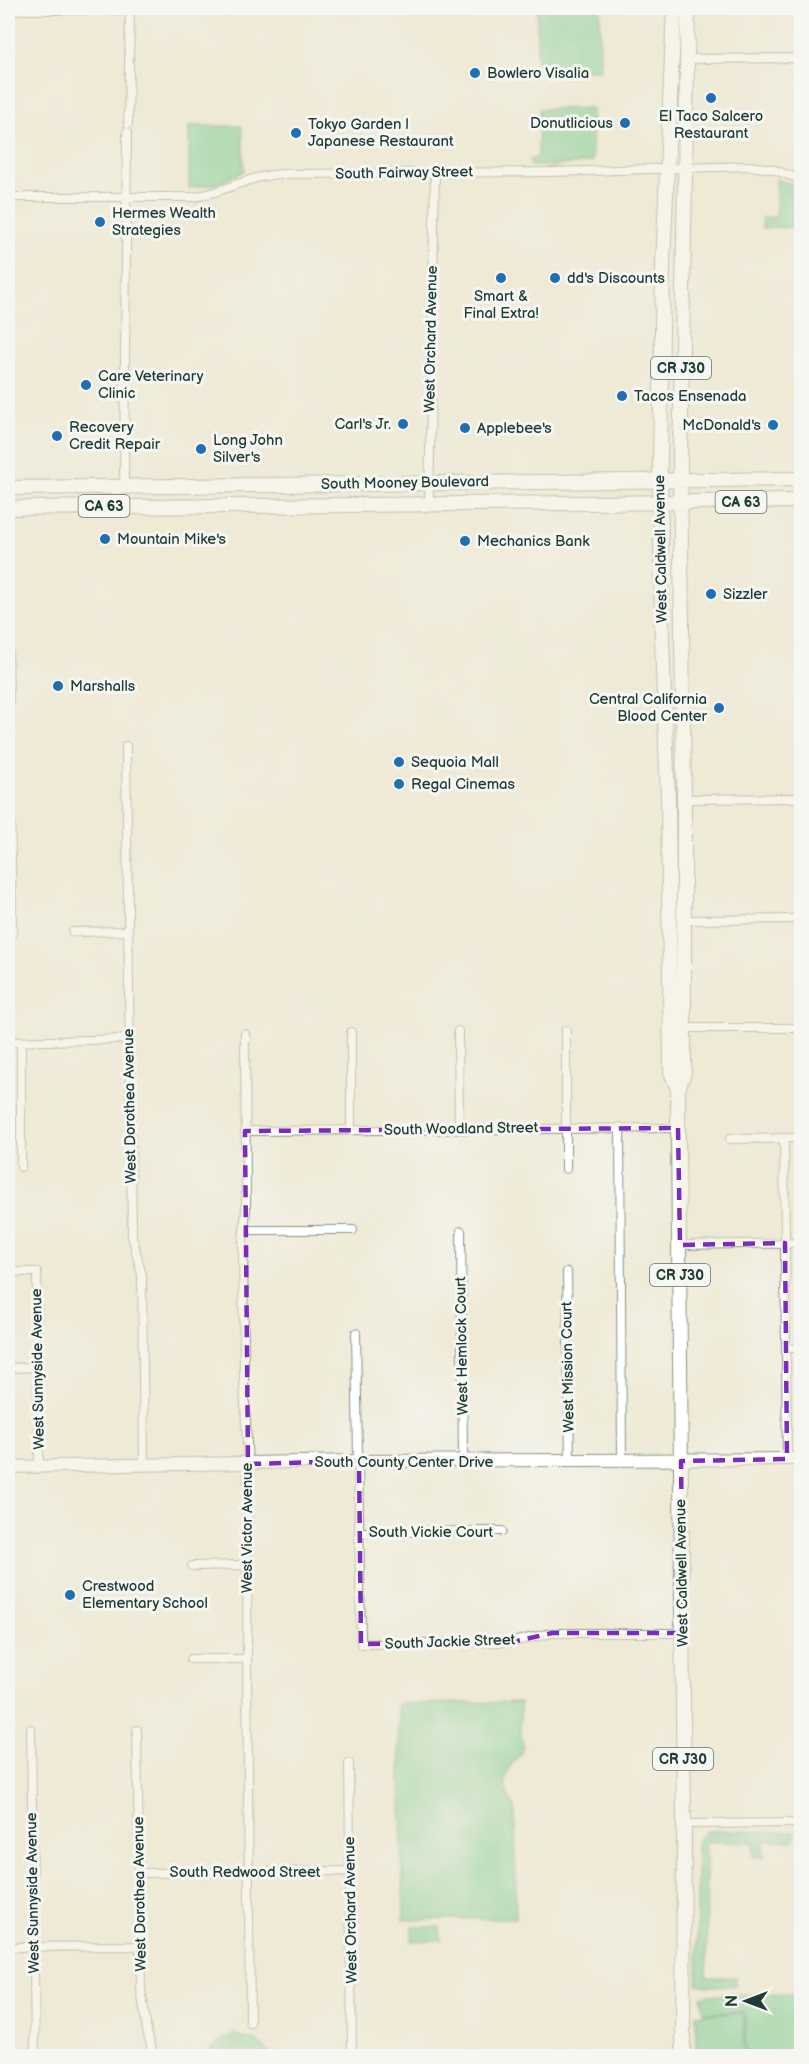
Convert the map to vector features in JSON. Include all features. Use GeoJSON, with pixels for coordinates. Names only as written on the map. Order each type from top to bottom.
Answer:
{"type":"FeatureCollection","features":[{"type":"Feature","properties":{"kind":"main road","name":"West Caldwell Avenue"},"geometry":{"type":"LineString","coordinates":[[674,8],[663,264],[660,481],[662,641],[668,799],[671,1072],[678,1089]]}},
{"type":"Feature","properties":{"kind":"main road","name":"West Caldwell Avenue"},"geometry":{"type":"LineString","coordinates":[[683,2056],[684,1824],[678,1089],[684,1073],[685,920],[680,480],[688,8]]}},
{"type":"Feature","properties":{"kind":"main road"},"geometry":{"type":"LineString","coordinates":[[674,36],[679,44],[678,153],[685,167]]}},
{"type":"Feature","properties":{"kind":"main road","name":"South Mooney Boulevard"},"geometry":{"type":"LineString","coordinates":[[8,488],[801,479]]}},
{"type":"Feature","properties":{"kind":"main road","name":"South Mooney Boulevard"},"geometry":{"type":"LineString","coordinates":[[8,508],[801,501]]}},
{"type":"Feature","properties":{"kind":"main road"},"geometry":{"type":"LineString","coordinates":[[669,942],[676,961],[676,1021],[678,1026],[684,1028]]}},
{"type":"Feature","properties":{"kind":"street"},"geometry":{"type":"LineString","coordinates":[[8,39],[8,9],[130,8],[124,486]]}},
{"type":"Feature","properties":{"kind":"street"},"geometry":{"type":"LineString","coordinates":[[687,59],[801,58]]}},
{"type":"Feature","properties":{"kind":"street","name":"South Fairway Street"},"geometry":{"type":"LineString","coordinates":[[8,197],[205,195],[250,179],[272,175],[749,166],[772,169],[801,180]]}},
{"type":"Feature","properties":{"kind":"street","name":"West Orchard Avenue"},"geometry":{"type":"LineString","coordinates":[[429,505],[435,173]]}},
{"type":"Feature","properties":{"kind":"street"},"geometry":{"type":"LineString","coordinates":[[8,640],[10,934]]}},
{"type":"Feature","properties":{"kind":"street","name":"West Dorothea Avenue"},"geometry":{"type":"LineString","coordinates":[[126,746],[132,1236],[142,1275],[144,1464]]}},
{"type":"Feature","properties":{"kind":"street"},"geometry":{"type":"LineString","coordinates":[[668,799],[801,798]]}},
{"type":"Feature","properties":{"kind":"street"},"geometry":{"type":"LineString","coordinates":[[685,920],[801,919]]}},
{"type":"Feature","properties":{"kind":"street"},"geometry":{"type":"LineString","coordinates":[[73,932],[128,931]]}},
{"type":"Feature","properties":{"kind":"street"},"geometry":{"type":"LineString","coordinates":[[684,1028],[801,1028]]}},
{"type":"Feature","properties":{"kind":"street"},"geometry":{"type":"LineString","coordinates":[[566,1030],[566,1168]]}},
{"type":"Feature","properties":{"kind":"street"},"geometry":{"type":"LineString","coordinates":[[458,1031],[459,1129]]}},
{"type":"Feature","properties":{"kind":"street"},"geometry":{"type":"LineString","coordinates":[[351,1032],[351,1131]]}},
{"type":"Feature","properties":{"kind":"street","name":"West Victor Avenue"},"geometry":{"type":"LineString","coordinates":[[245,1034],[243,1242],[244,1383],[248,1464],[250,2023]]}},
{"type":"Feature","properties":{"kind":"street"},"geometry":{"type":"LineString","coordinates":[[8,1042],[129,1039]]}},
{"type":"Feature","properties":{"kind":"street"},"geometry":{"type":"LineString","coordinates":[[21,1042],[21,1167]]}},
{"type":"Feature","properties":{"kind":"street"},"geometry":{"type":"LineString","coordinates":[[620,1127],[622,1461]]}},
{"type":"Feature","properties":{"kind":"street","name":"South Woodland Street"},"geometry":{"type":"LineString","coordinates":[[245,1131],[678,1128]]}},
{"type":"Feature","properties":{"kind":"street"},"geometry":{"type":"LineString","coordinates":[[730,1138],[801,1138]]}},
{"type":"Feature","properties":{"kind":"street"},"geometry":{"type":"LineString","coordinates":[[784,1138],[788,1460]]}},
{"type":"Feature","properties":{"kind":"street"},"geometry":{"type":"LineString","coordinates":[[244,1230],[353,1230]]}},
{"type":"Feature","properties":{"kind":"street","name":"West Hemlock Court"},"geometry":{"type":"LineString","coordinates":[[461,1231],[463,1461]]}},
{"type":"Feature","properties":{"kind":"street"},"geometry":{"type":"LineString","coordinates":[[680,1245],[801,1243]]}},
{"type":"Feature","properties":{"kind":"street","name":"West Sunnyside Avenue"},"geometry":{"type":"LineString","coordinates":[[8,1272],[37,1272],[39,1466]]}},
{"type":"Feature","properties":{"kind":"street","name":"West Mission Court"},"geometry":{"type":"LineString","coordinates":[[567,1272],[570,1462]]}},
{"type":"Feature","properties":{"kind":"street"},"geometry":{"type":"LineString","coordinates":[[356,1333],[356,1425],[360,1532]]}},
{"type":"Feature","properties":{"kind":"street"},"geometry":{"type":"LineString","coordinates":[[786,1348],[801,1348]]}},
{"type":"Feature","properties":{"kind":"street"},"geometry":{"type":"LineString","coordinates":[[8,1368],[39,1367]]}},
{"type":"Feature","properties":{"kind":"street","name":"South County Center Drive"},"geometry":{"type":"LineString","coordinates":[[8,1467],[359,1461],[801,1460]]}},
{"type":"Feature","properties":{"kind":"street","name":"South Vickie Court"},"geometry":{"type":"LineString","coordinates":[[360,1532],[502,1531]]}},
{"type":"Feature","properties":{"kind":"street","name":"South Jackie Street"},"geometry":{"type":"LineString","coordinates":[[360,1532],[361,1644],[512,1642],[552,1633],[682,1633]]}},
{"type":"Feature","properties":{"kind":"street"},"geometry":{"type":"LineString","coordinates":[[192,1566],[247,1564]]}},
{"type":"Feature","properties":{"kind":"street"},"geometry":{"type":"LineString","coordinates":[[191,1659],[247,1659]]}},
{"type":"Feature","properties":{"kind":"street","name":"West Sunnyside Avenue"},"geometry":{"type":"LineString","coordinates":[[31,1729],[35,2056]]}},
{"type":"Feature","properties":{"kind":"street","name":"West Dorothea Avenue"},"geometry":{"type":"LineString","coordinates":[[137,1730],[143,2013],[154,2056]]}},
{"type":"Feature","properties":{"kind":"street","name":"West Orchard Avenue"},"geometry":{"type":"LineString","coordinates":[[349,1762],[352,2056]]}},
{"type":"Feature","properties":{"kind":"street"},"geometry":{"type":"LineString","coordinates":[[684,1824],[801,1822]]}},
{"type":"Feature","properties":{"kind":"street","name":"South Redwood Street"},"geometry":{"type":"LineString","coordinates":[[140,1873],[351,1871]]}},
{"type":"Feature","properties":{"kind":"street"},"geometry":{"type":"LineString","coordinates":[[8,1947],[140,1946]]}},
{"type":"Feature","properties":{"kind":"highlighted area"},"geometry":{"type":"Polygon","coordinates":[[[678,1128],[680,1245],[785,1243],[787,1459],[681,1461],[683,1633],[552,1633],[512,1642],[361,1644],[359,1461],[248,1464],[245,1131],[678,1128]]]}},
{"type":"Feature","properties":{"kind":"green space"},"geometry":{"type":"Polygon","coordinates":[[[537,8],[600,8],[600,70],[537,70],[537,8]]]}},
{"type":"Feature","properties":{"kind":"green space"},"geometry":{"type":"Polygon","coordinates":[[[592,108],[592,162],[531,166],[530,160],[538,157],[539,109],[592,108]]]}},
{"type":"Feature","properties":{"kind":"green space"},"geometry":{"type":"Polygon","coordinates":[[[189,126],[242,126],[244,171],[216,184],[189,188],[189,126]]]}},
{"type":"Feature","properties":{"kind":"green space"},"geometry":{"type":"Polygon","coordinates":[[[776,179],[801,188],[801,227],[762,228],[762,218],[776,217],[776,179]]]}},
{"type":"Feature","properties":{"kind":"green space"},"geometry":{"type":"Polygon","coordinates":[[[520,1702],[523,1746],[521,1753],[508,1769],[505,1781],[506,1791],[515,1807],[516,1918],[404,1920],[398,1704],[520,1702]]]}},
{"type":"Feature","properties":{"kind":"green space"},"geometry":{"type":"Polygon","coordinates":[[[706,1831],[793,1832],[795,1834],[794,1841],[764,1841],[764,1857],[754,1857],[753,1842],[706,1842],[707,1977],[735,1977],[735,1986],[697,1984],[697,1841],[706,1831]]]}},
{"type":"Feature","properties":{"kind":"green space"},"geometry":{"type":"Polygon","coordinates":[[[412,1927],[440,1927],[441,1940],[412,1941],[412,1927]]]}},
{"type":"Feature","properties":{"kind":"green space"},"geometry":{"type":"Polygon","coordinates":[[[801,1994],[801,2056],[745,2056],[745,2012],[704,2013],[701,1997],[708,1995],[801,1994]]]}},
{"type":"Feature","properties":{"kind":"green space"},"geometry":{"type":"Polygon","coordinates":[[[696,2014],[744,2014],[744,2056],[696,2056],[696,2014]]]}},
{"type":"Feature","properties":{"kind":"green space"},"geometry":{"type":"Polygon","coordinates":[[[235,2033],[242,2038],[255,2040],[271,2054],[303,2054],[303,2056],[214,2056],[210,2049],[235,2033]]]}},
{"type":"Feature","properties":{"kind":"place","name":"Bowlero Visalia"},"geometry":{"type":"Point","coordinates":[475,73]}},
{"type":"Feature","properties":{"kind":"place","name":"El Taco Salcero Restaurant"},"geometry":{"type":"Point","coordinates":[711,98]}},
{"type":"Feature","properties":{"kind":"place","name":"Donutlicious"},"geometry":{"type":"Point","coordinates":[625,123]}},
{"type":"Feature","properties":{"kind":"place","name":"Tokyo Garden | Japanese Restaurant"},"geometry":{"type":"Point","coordinates":[296,133]}},
{"type":"Feature","properties":{"kind":"place","name":"Hermes Wealth Strategies"},"geometry":{"type":"Point","coordinates":[100,222]}},
{"type":"Feature","properties":{"kind":"place","name":"Smart & Final Extra!"},"geometry":{"type":"Point","coordinates":[501,278]}},
{"type":"Feature","properties":{"kind":"place","name":"dd's Discounts"},"geometry":{"type":"Point","coordinates":[555,278]}},
{"type":"Feature","properties":{"kind":"place","name":"Care Veterinary Clinic"},"geometry":{"type":"Point","coordinates":[86,385]}},
{"type":"Feature","properties":{"kind":"place","name":"Tacos Ensenada"},"geometry":{"type":"Point","coordinates":[622,396]}},
{"type":"Feature","properties":{"kind":"place","name":"Carl's Jr."},"geometry":{"type":"Point","coordinates":[403,424]}},
{"type":"Feature","properties":{"kind":"place","name":"McDonald's"},"geometry":{"type":"Point","coordinates":[773,425]}},
{"type":"Feature","properties":{"kind":"place","name":"Applebee's"},"geometry":{"type":"Point","coordinates":[465,428]}},
{"type":"Feature","properties":{"kind":"place","name":"Recovery Credit Repair"},"geometry":{"type":"Point","coordinates":[57,436]}},
{"type":"Feature","properties":{"kind":"place","name":"Long John Silver's"},"geometry":{"type":"Point","coordinates":[201,449]}},
{"type":"Feature","properties":{"kind":"place","name":"Mountain Mike's"},"geometry":{"type":"Point","coordinates":[105,539]}},
{"type":"Feature","properties":{"kind":"place","name":"Mechanics Bank"},"geometry":{"type":"Point","coordinates":[465,541]}},
{"type":"Feature","properties":{"kind":"place","name":"Sizzler"},"geometry":{"type":"Point","coordinates":[711,594]}},
{"type":"Feature","properties":{"kind":"place","name":"Marshalls"},"geometry":{"type":"Point","coordinates":[58,686]}},
{"type":"Feature","properties":{"kind":"place","name":"Central California Blood Center"},"geometry":{"type":"Point","coordinates":[719,708]}},
{"type":"Feature","properties":{"kind":"place","name":"Sequoia Mall"},"geometry":{"type":"Point","coordinates":[399,762]}},
{"type":"Feature","properties":{"kind":"place","name":"Regal Cinemas"},"geometry":{"type":"Point","coordinates":[399,784]}},
{"type":"Feature","properties":{"kind":"place","name":"Crestwood Elementary School"},"geometry":{"type":"Point","coordinates":[70,1595]}}]}
